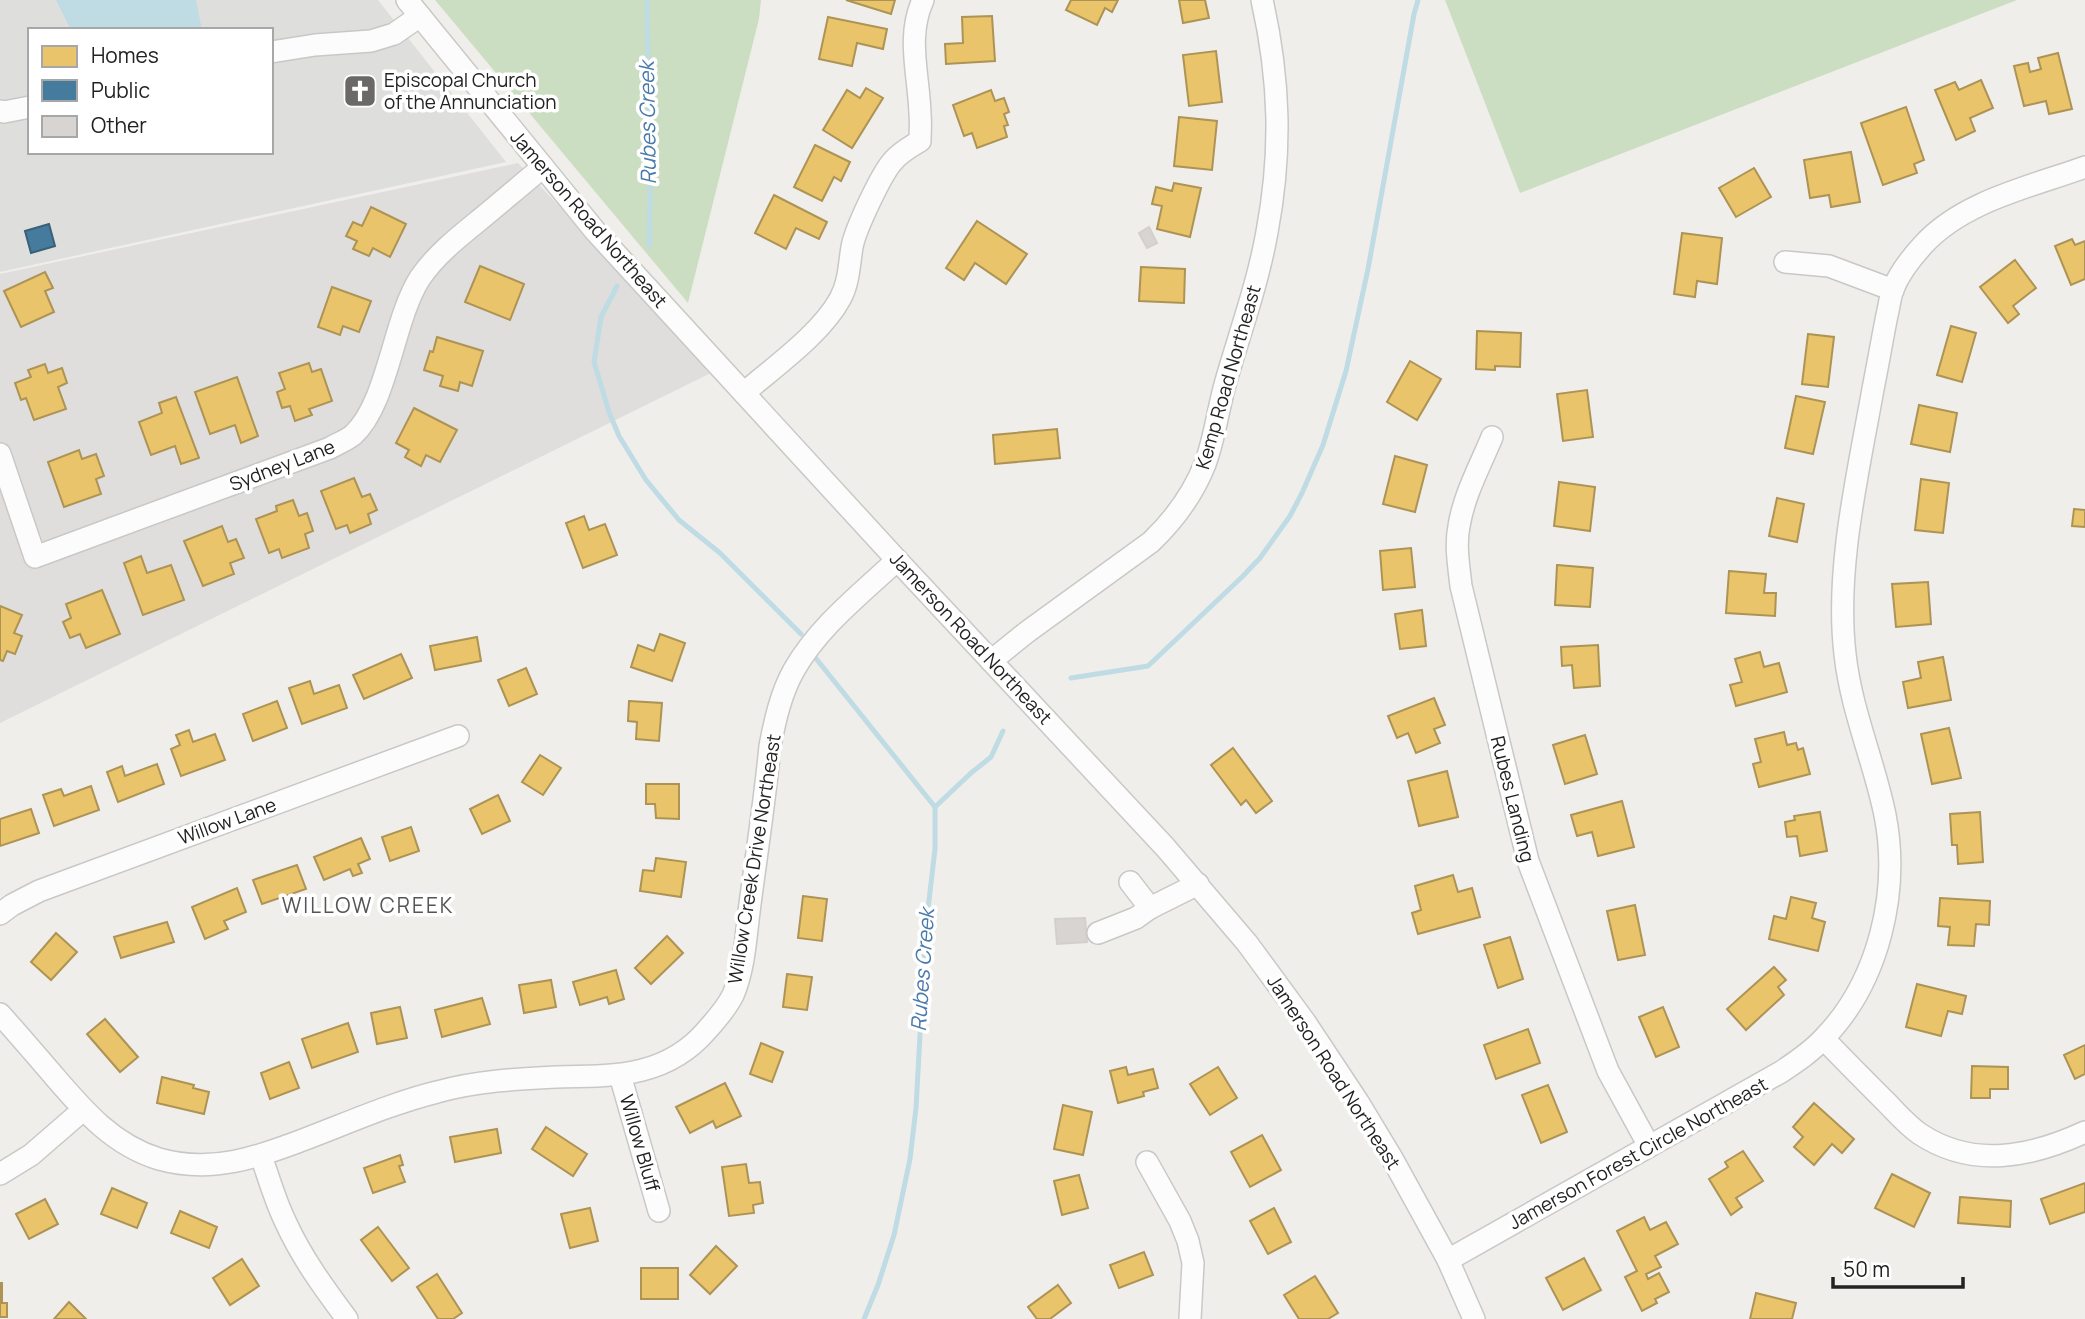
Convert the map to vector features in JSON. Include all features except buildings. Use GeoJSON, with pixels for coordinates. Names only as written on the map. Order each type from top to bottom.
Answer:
{"type":"FeatureCollection","features":[{"type":"Feature","properties":{"kind":"street"},"geometry":{"type":"LineString","coordinates":[[744,393],[816,329],[836,306],[845,289],[852,247],[864,214],[892,162],[920,141],[914,39],[915,21],[923,0]]}},
{"type":"Feature","properties":{"kind":"street","name":"Kemp Road Northeast"},"geometry":{"type":"LineString","coordinates":[[991,661],[1151,542],[1167,527],[1195,485],[1206,462],[1219,405],[1257,275],[1273,192],[1278,137],[1277,85],[1262,0]]}},
{"type":"Feature","properties":{"kind":"street"},"geometry":{"type":"LineString","coordinates":[[273,52],[371,41],[394,34],[414,8]]}},
{"type":"Feature","properties":{"kind":"street","name":"Jamerson Road Northeast"},"geometry":{"type":"LineString","coordinates":[[414,8],[596,232],[897,560],[1166,847],[1247,943],[1305,1022],[1386,1148],[1448,1260],[1474,1319]]}},
{"type":"Feature","properties":{"kind":"street"},"geometry":{"type":"LineString","coordinates":[[0,111],[28,107]]}},
{"type":"Feature","properties":{"kind":"street","name":"Sydney Lane"},"geometry":{"type":"LineString","coordinates":[[0,454],[35,558],[330,448],[352,436],[363,422],[379,389],[402,317],[420,279],[433,261],[543,167]]}},
{"type":"Feature","properties":{"kind":"street","name":"Jamerson Forest Circle Northeast"},"geometry":{"type":"LineString","coordinates":[[1448,1260],[1781,1072],[1824,1039],[1846,1011],[1871,965],[1883,930],[1887,905],[1890,848],[1885,815],[1852,697],[1844,653],[1843,603],[1846,550],[1892,290],[1922,246],[1945,224],[1974,207],[2085,167]]}},
{"type":"Feature","properties":{"kind":"street"},"geometry":{"type":"LineString","coordinates":[[1784,262],[1829,266],[1892,290]]}},
{"type":"Feature","properties":{"kind":"street","name":"Rubes Landing"},"geometry":{"type":"LineString","coordinates":[[1492,437],[1466,499],[1458,527],[1461,586],[1528,861],[1608,1071],[1649,1146]]}},
{"type":"Feature","properties":{"kind":"street","name":"Willow Creek Drive Northeast"},"geometry":{"type":"LineString","coordinates":[[0,1014],[83,1110],[119,1141],[139,1152],[161,1159],[209,1165],[261,1156],[406,1102],[446,1090],[502,1080],[620,1075],[641,1071],[667,1061],[687,1049],[706,1031],[732,996],[741,968],[770,746],[786,688],[809,647],[897,560]]}},
{"type":"Feature","properties":{"kind":"street","name":"Willow Lane"},"geometry":{"type":"LineString","coordinates":[[0,914],[39,891],[458,736]]}},
{"type":"Feature","properties":{"kind":"street"},"geometry":{"type":"LineString","coordinates":[[1130,882],[1150,908]]}},
{"type":"Feature","properties":{"kind":"street"},"geometry":{"type":"LineString","coordinates":[[1098,933],[1136,918],[1198,884]]}},
{"type":"Feature","properties":{"kind":"street"},"geometry":{"type":"LineString","coordinates":[[1824,1039],[1919,1134],[1946,1148],[1994,1157],[2024,1154],[2085,1132]]}},
{"type":"Feature","properties":{"kind":"street","name":"Willow Bluff"},"geometry":{"type":"LineString","coordinates":[[620,1075],[659,1211]]}},
{"type":"Feature","properties":{"kind":"street"},"geometry":{"type":"LineString","coordinates":[[0,1174],[31,1155],[83,1110]]}},
{"type":"Feature","properties":{"kind":"street"},"geometry":{"type":"LineString","coordinates":[[261,1156],[284,1220],[297,1246],[316,1278],[347,1319]]}},
{"type":"Feature","properties":{"kind":"street"},"geometry":{"type":"LineString","coordinates":[[1147,1162],[1180,1221],[1188,1241],[1193,1263],[1190,1319]]}},
{"type":"Feature","properties":{"kind":"shaded area","name":"Episcopal Church of the Annunciation"},"geometry":{"type":"Polygon","coordinates":[[[0,0],[378,0],[506,162],[0,272],[0,0]]]}},
{"type":"Feature","properties":{"kind":"shaded area"},"geometry":{"type":"Polygon","coordinates":[[[518,163],[717,370],[0,723],[0,274],[518,163]]]}},
{"type":"Feature","properties":{"kind":"green space"},"geometry":{"type":"Polygon","coordinates":[[[435,0],[761,0],[759,19],[688,303],[435,0]]]}},
{"type":"Feature","properties":{"kind":"green space"},"geometry":{"type":"Polygon","coordinates":[[[1445,0],[2017,0],[1520,193],[1445,0]]]}},
{"type":"Feature","properties":{"kind":"water"},"geometry":{"type":"Polygon","coordinates":[[[56,0],[196,0],[202,28],[70,28],[56,0]]]}},
{"type":"Feature","properties":{"kind":"waterway","name":"Rubes Creek"},"geometry":{"type":"LineString","coordinates":[[647,0],[649,246]]}},
{"type":"Feature","properties":{"kind":"waterway"},"geometry":{"type":"LineString","coordinates":[[1071,678],[1148,666],[1260,558],[1290,516],[1302,493],[1323,445],[1346,371],[1368,269],[1418,0]]}},
{"type":"Feature","properties":{"kind":"waterway","name":"Rubes Creek"},"geometry":{"type":"LineString","coordinates":[[617,286],[601,317],[594,362],[619,436],[646,480],[679,520],[720,553],[801,634]]}},
{"type":"Feature","properties":{"kind":"waterway","name":"Rubes Creek"},"geometry":{"type":"LineString","coordinates":[[814,656],[935,807],[935,849],[926,926],[916,1108],[910,1159],[894,1235],[864,1319]]}},
{"type":"Feature","properties":{"kind":"waterway"},"geometry":{"type":"LineString","coordinates":[[935,807],[991,757],[1003,731]]}},
{"type":"Feature","properties":{"kind":"place","name":"Episcopal Church of the Annunciation"},"geometry":{"type":"Point","coordinates":[360,91]}},
{"type":"Feature","properties":{"kind":"district","name":"WILLOW CREEK"},"geometry":{"type":"Point","coordinates":[368,906]}}]}
